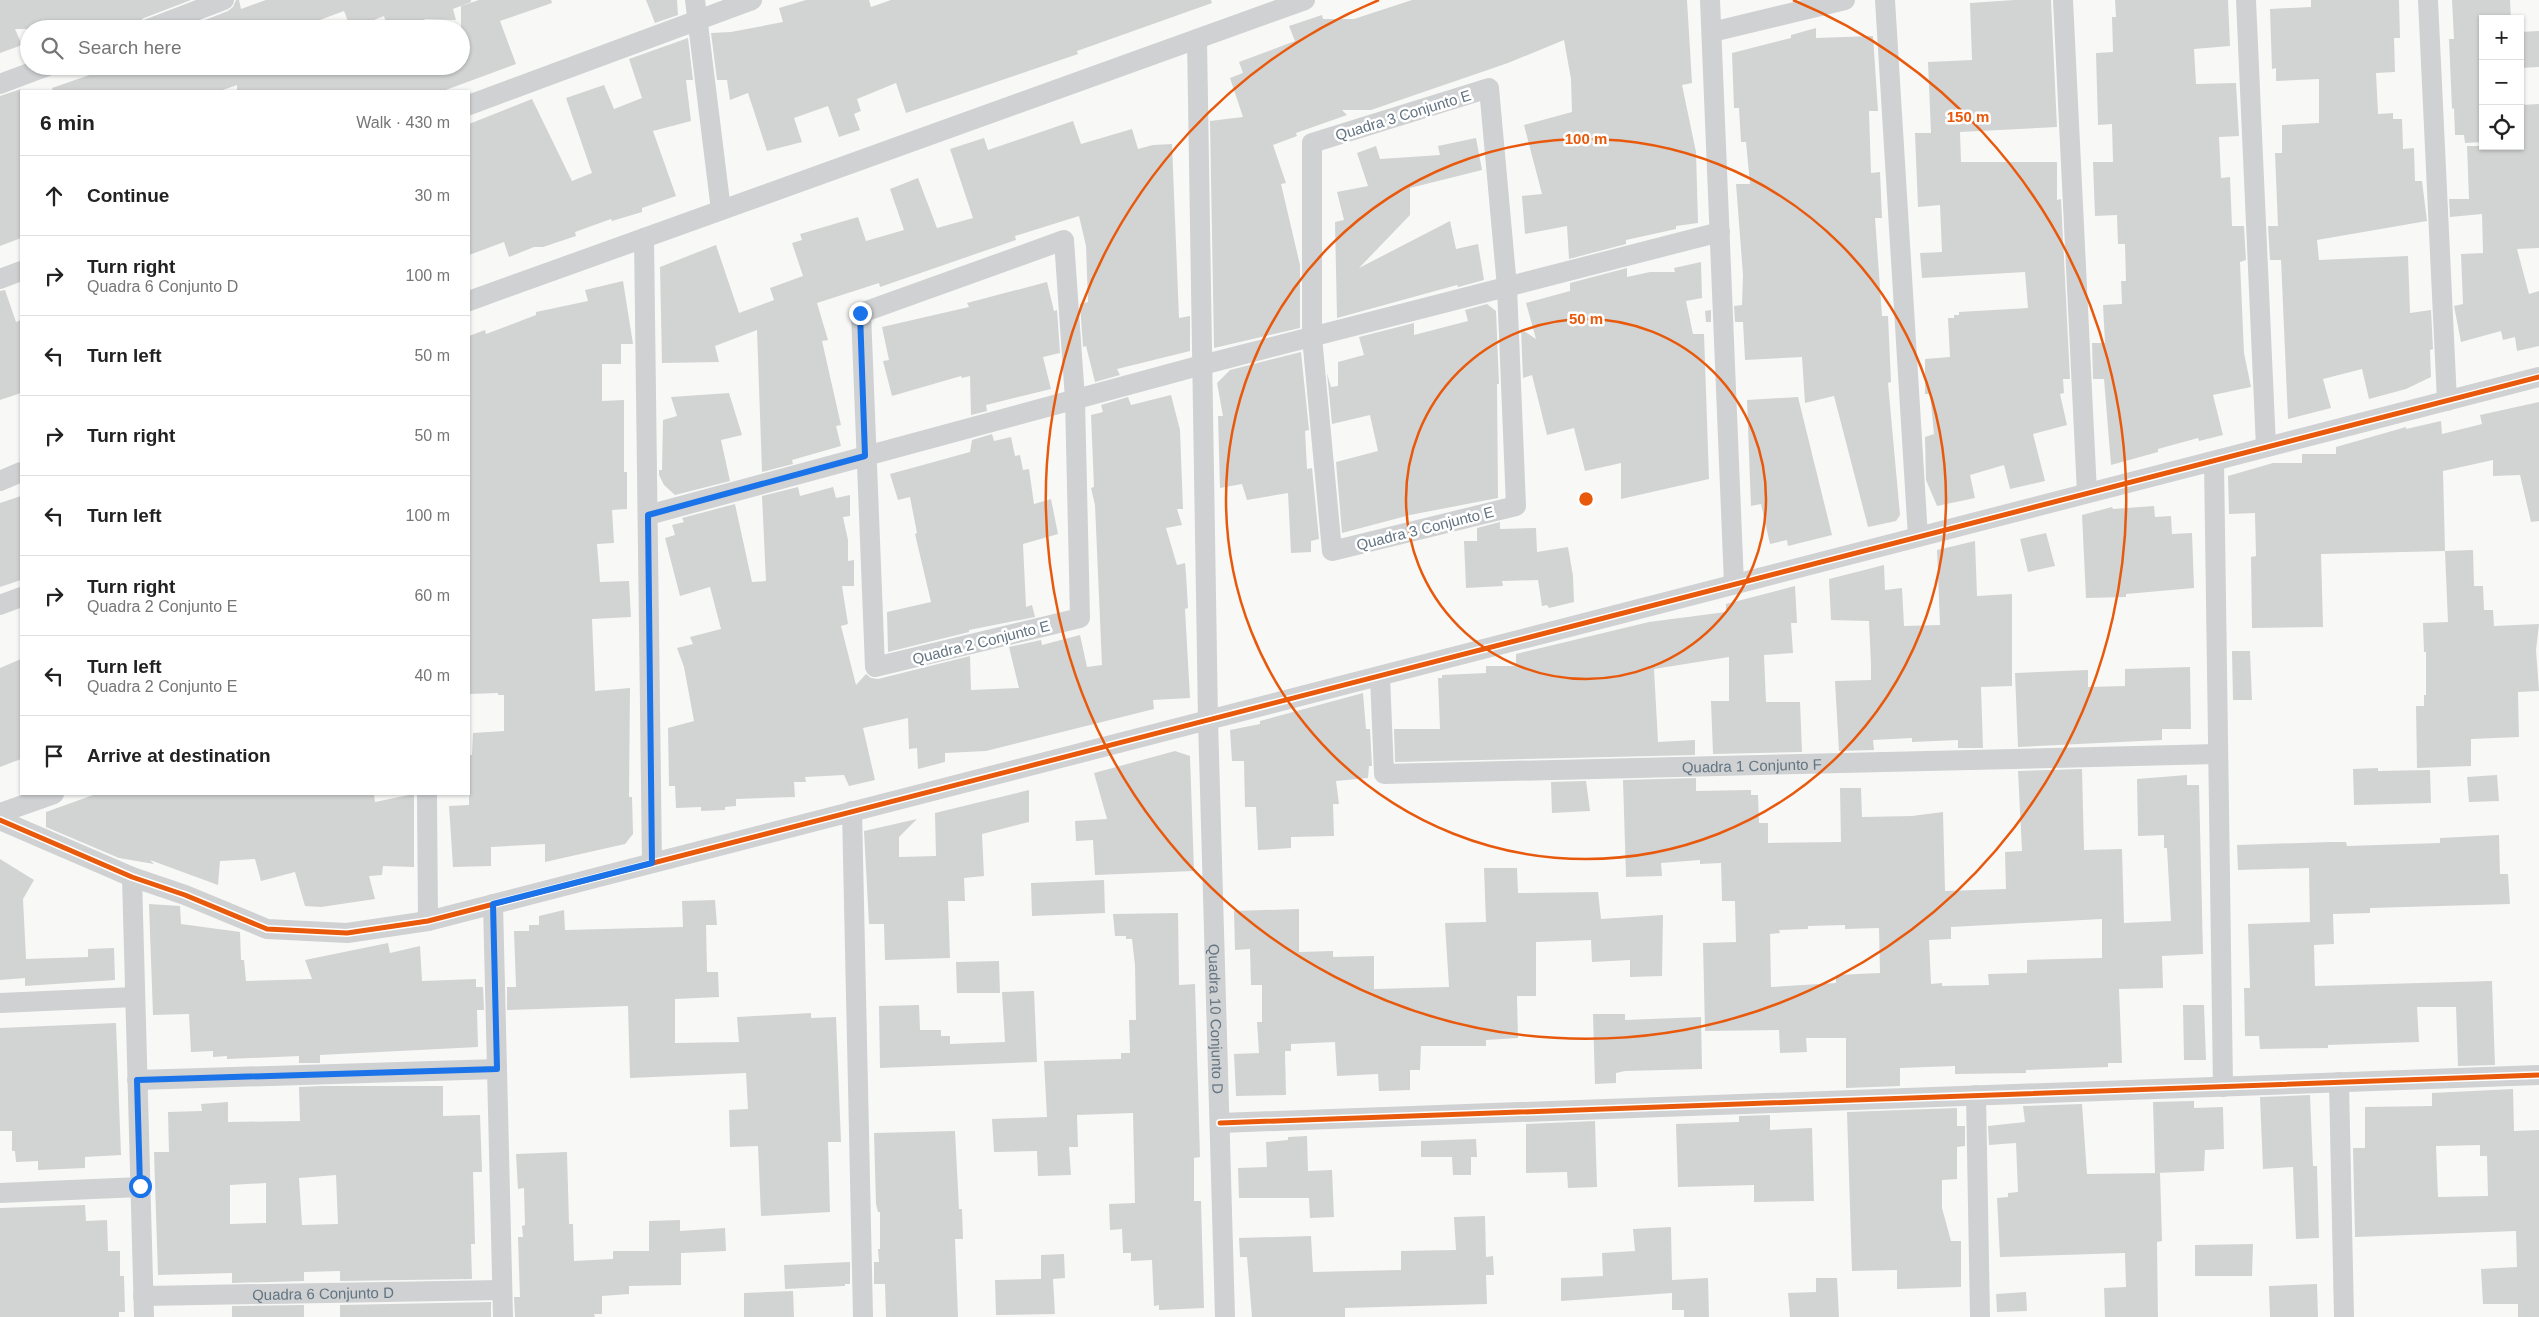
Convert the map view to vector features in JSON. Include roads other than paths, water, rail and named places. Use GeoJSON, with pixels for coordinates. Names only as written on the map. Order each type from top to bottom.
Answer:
{"type":"FeatureCollection","features":[{"type":"Feature","properties":{"kind":"street"},"geometry":{"type":"LineString","coordinates":[[172,20],[224,0]]}},
{"type":"Feature","properties":{"kind":"street"},"geometry":{"type":"LineString","coordinates":[[695,0],[721,210]]}},
{"type":"Feature","properties":{"kind":"street"},"geometry":{"type":"LineString","coordinates":[[470,105],[752,0]]}},
{"type":"Feature","properties":{"kind":"street"},"geometry":{"type":"LineString","coordinates":[[470,301],[1305,0]]}},
{"type":"Feature","properties":{"kind":"street"},"geometry":{"type":"LineString","coordinates":[[1710,0],[1734,584]]}},
{"type":"Feature","properties":{"kind":"street"},"geometry":{"type":"LineString","coordinates":[[1712,32],[1845,0]]}},
{"type":"Feature","properties":{"kind":"street"},"geometry":{"type":"LineString","coordinates":[[1885,0],[1918,537]]}},
{"type":"Feature","properties":{"kind":"street"},"geometry":{"type":"LineString","coordinates":[[2063,0],[2087,493]]}},
{"type":"Feature","properties":{"kind":"street"},"geometry":{"type":"LineString","coordinates":[[2246,0],[2266,447]]}},
{"type":"Feature","properties":{"kind":"street"},"geometry":{"type":"LineString","coordinates":[[2428,0],[2448,400]]}},
{"type":"Feature","properties":{"kind":"street","name":"Quadra 10 Conjunto D"},"geometry":{"type":"LineString","coordinates":[[1197,39],[1208,720],[1226,1317]]}},
{"type":"Feature","properties":{"kind":"street"},"geometry":{"type":"LineString","coordinates":[[0,84],[24,75]]}},
{"type":"Feature","properties":{"kind":"street","name":"Quadra 3 Conjunto E"},"geometry":{"type":"LineString","coordinates":[[1489,88],[1507,287],[1516,506],[1332,551],[1312,337],[1312,143],[1489,88]]}},
{"type":"Feature","properties":{"kind":"street"},"geometry":{"type":"LineString","coordinates":[[648,515],[1202,365],[1720,232]]}},
{"type":"Feature","properties":{"kind":"street"},"geometry":{"type":"LineString","coordinates":[[644,238],[652,863]]}},
{"type":"Feature","properties":{"kind":"street","name":"Quadra 2 Conjunto E"},"geometry":{"type":"LineString","coordinates":[[1064,240],[1075,399],[1080,618],[875,667],[865,456],[860,313],[1064,240]]}},
{"type":"Feature","properties":{"kind":"street"},"geometry":{"type":"LineString","coordinates":[[0,279],[20,271]]}},
{"type":"Feature","properties":{"kind":"street"},"geometry":{"type":"LineString","coordinates":[[0,820],[132,877],[185,895],[268,929],[347,933],[428,921],[2539,377]]}},
{"type":"Feature","properties":{"kind":"street"},"geometry":{"type":"LineString","coordinates":[[2214,461],[2222,1087]]}},
{"type":"Feature","properties":{"kind":"street"},"geometry":{"type":"LineString","coordinates":[[0,480],[20,472]]}},
{"type":"Feature","properties":{"kind":"street"},"geometry":{"type":"LineString","coordinates":[[0,605],[20,597]]}},
{"type":"Feature","properties":{"kind":"street","name":"Quadra 1 Conjunto F"},"geometry":{"type":"LineString","coordinates":[[1380,676],[1384,774],[2218,754]]}},
{"type":"Feature","properties":{"kind":"street"},"geometry":{"type":"LineString","coordinates":[[0,813],[51,795]]}},
{"type":"Feature","properties":{"kind":"street"},"geometry":{"type":"LineString","coordinates":[[427,795],[428,921]]}},
{"type":"Feature","properties":{"kind":"street"},"geometry":{"type":"LineString","coordinates":[[852,811],[863,1317]]}},
{"type":"Feature","properties":{"kind":"street"},"geometry":{"type":"LineString","coordinates":[[132,877],[144,1317]]}},
{"type":"Feature","properties":{"kind":"street"},"geometry":{"type":"LineString","coordinates":[[493,904],[503,1317]]}},
{"type":"Feature","properties":{"kind":"street"},"geometry":{"type":"LineString","coordinates":[[0,1003],[134,997]]}},
{"type":"Feature","properties":{"kind":"street"},"geometry":{"type":"LineString","coordinates":[[137,1080],[497,1069]]}},
{"type":"Feature","properties":{"kind":"street"},"geometry":{"type":"LineString","coordinates":[[1220,1123],[2539,1075]]}},
{"type":"Feature","properties":{"kind":"street"},"geometry":{"type":"LineString","coordinates":[[2339,1082],[2344,1317]]}},
{"type":"Feature","properties":{"kind":"street"},"geometry":{"type":"LineString","coordinates":[[1976,1095],[1980,1317]]}},
{"type":"Feature","properties":{"kind":"street"},"geometry":{"type":"LineString","coordinates":[[0,1193],[140,1186]]}},
{"type":"Feature","properties":{"kind":"street","name":"Quadra 6 Conjunto D"},"geometry":{"type":"LineString","coordinates":[[143,1296],[502,1290]]}}]}
